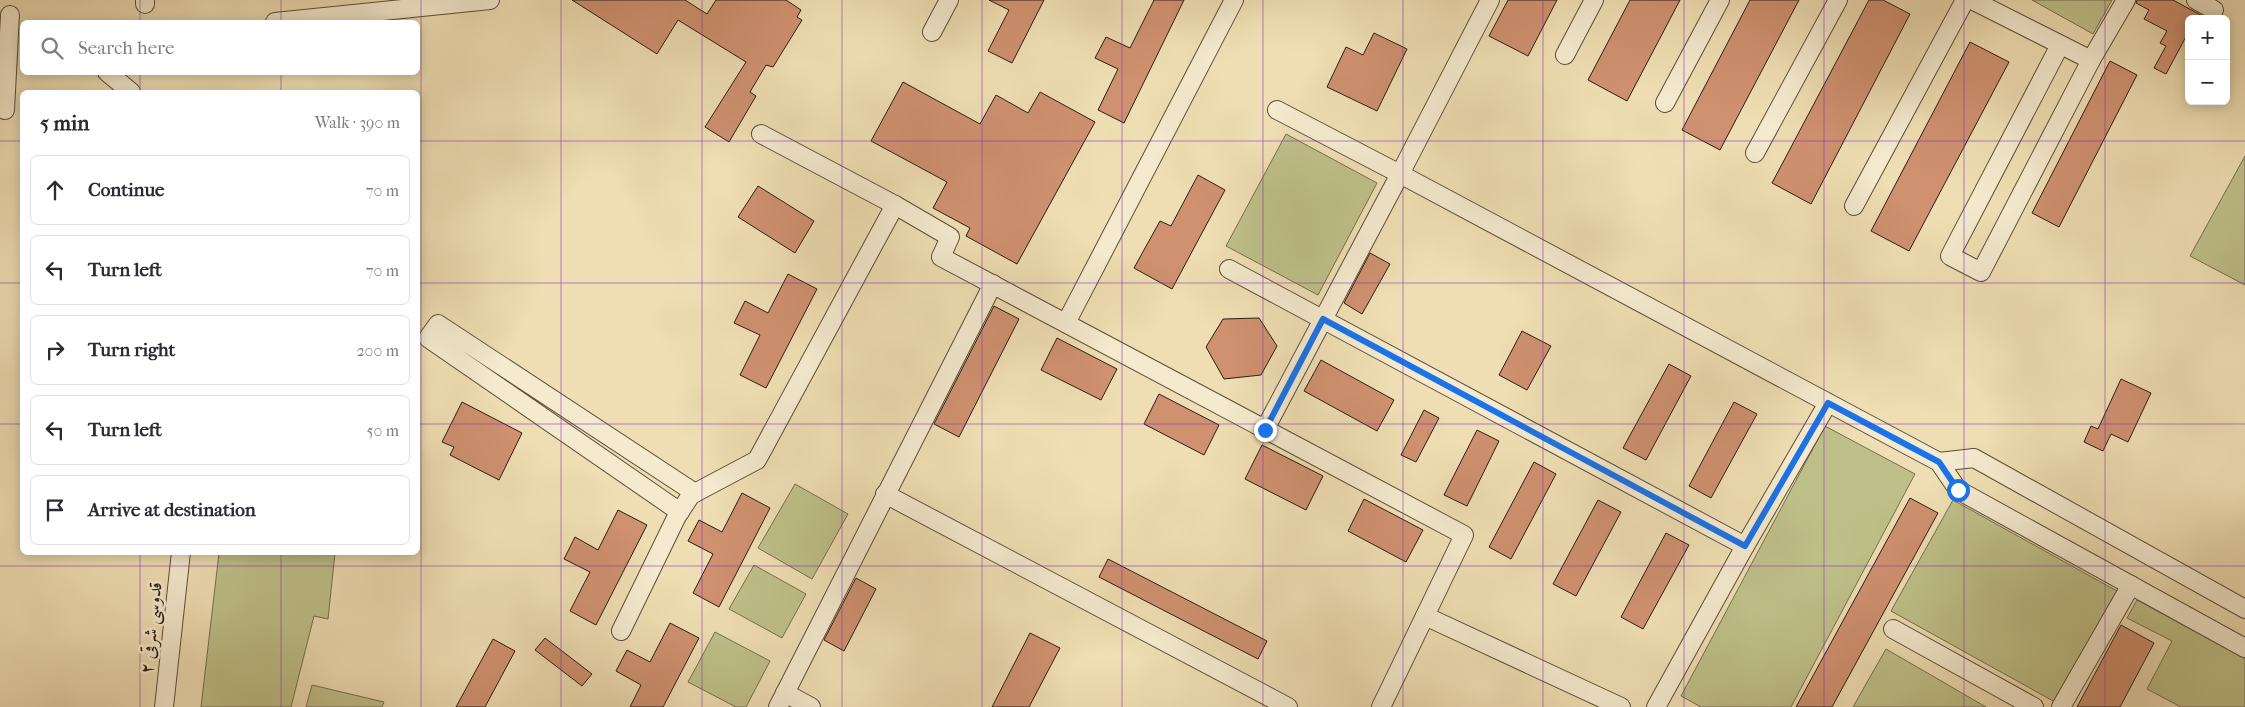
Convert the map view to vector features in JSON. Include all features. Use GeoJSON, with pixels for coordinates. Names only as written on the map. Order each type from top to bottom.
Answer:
{"type":"FeatureCollection","features":[{"type":"Feature","properties":{"kind":"street"},"geometry":{"type":"LineString","coordinates":[[295,20],[490,0]]}},
{"type":"Feature","properties":{"kind":"street"},"geometry":{"type":"LineString","coordinates":[[932,32],[949,0]]}},
{"type":"Feature","properties":{"kind":"street"},"geometry":{"type":"LineString","coordinates":[[1066,323],[1234,0]]}},
{"type":"Feature","properties":{"kind":"street"},"geometry":{"type":"LineString","coordinates":[[1265,430],[1490,0]]}},
{"type":"Feature","properties":{"kind":"street"},"geometry":{"type":"LineString","coordinates":[[1565,55],[1594,0]]}},
{"type":"Feature","properties":{"kind":"street"},"geometry":{"type":"LineString","coordinates":[[1666,103],[1720,0]]}},
{"type":"Feature","properties":{"kind":"street"},"geometry":{"type":"LineString","coordinates":[[1755,153],[1838,0]]}},
{"type":"Feature","properties":{"kind":"street"},"geometry":{"type":"LineString","coordinates":[[1854,206],[1965,0]]}},
{"type":"Feature","properties":{"kind":"street"},"geometry":{"type":"LineString","coordinates":[[1972,0],[2091,60]]}},
{"type":"Feature","properties":{"kind":"street"},"geometry":{"type":"LineString","coordinates":[[2060,45],[1950,256],[1981,272],[2091,60],[2126,0]]}},
{"type":"Feature","properties":{"kind":"street"},"geometry":{"type":"LineString","coordinates":[[2196,0],[2214,10]]}},
{"type":"Feature","properties":{"kind":"street"},"geometry":{"type":"LineString","coordinates":[[5,110],[11,16]]}},
{"type":"Feature","properties":{"kind":"street"},"geometry":{"type":"LineString","coordinates":[[111,75],[129,90]]}},
{"type":"Feature","properties":{"kind":"street"},"geometry":{"type":"LineString","coordinates":[[1277,110],[1939,462],[1958,490],[2245,648]]}},
{"type":"Feature","properties":{"kind":"street"},"geometry":{"type":"LineString","coordinates":[[761,134],[895,205],[950,237],[941,256],[1464,535],[1381,707]]}},
{"type":"Feature","properties":{"kind":"street"},"geometry":{"type":"LineString","coordinates":[[621,631],[690,495],[757,460],[895,205]]}},
{"type":"Feature","properties":{"kind":"street"},"geometry":{"type":"LineString","coordinates":[[1229,269],[1745,546]]}},
{"type":"Feature","properties":{"kind":"street"},"geometry":{"type":"LineString","coordinates":[[811,707],[782,700],[885,494],[994,284]]}},
{"type":"Feature","properties":{"kind":"street"},"geometry":{"type":"LineString","coordinates":[[680,512],[423,335],[438,324],[695,493]]}},
{"type":"Feature","properties":{"kind":"street"},"geometry":{"type":"LineString","coordinates":[[1656,707],[1745,546],[1828,403]]}},
{"type":"Feature","properties":{"kind":"street"},"geometry":{"type":"LineString","coordinates":[[1939,462],[1974,458],[2245,609]]}},
{"type":"Feature","properties":{"kind":"street"},"geometry":{"type":"LineString","coordinates":[[885,494],[1288,707]]}},
{"type":"Feature","properties":{"kind":"street","name":"قدوسی شرقی ۲"},"geometry":{"type":"LineString","coordinates":[[164,707],[181,555]]}},
{"type":"Feature","properties":{"kind":"street"},"geometry":{"type":"LineString","coordinates":[[2061,707],[2131,585]]}},
{"type":"Feature","properties":{"kind":"street"},"geometry":{"type":"LineString","coordinates":[[1425,616],[1621,707]]}},
{"type":"Feature","properties":{"kind":"street"},"geometry":{"type":"LineString","coordinates":[[1893,630],[2034,707]]}},
{"type":"Feature","properties":{"kind":"green space"},"geometry":{"type":"Polygon","coordinates":[[[2032,0],[2112,0],[2093,34],[2032,0]]]}},
{"type":"Feature","properties":{"kind":"green space"},"geometry":{"type":"Polygon","coordinates":[[[1286,134],[1377,183],[1318,295],[1226,246],[1286,134]]]}},
{"type":"Feature","properties":{"kind":"green space"},"geometry":{"type":"Polygon","coordinates":[[[2245,156],[2245,285],[2190,256],[2245,156]]]}},
{"type":"Feature","properties":{"kind":"green space"},"geometry":{"type":"Polygon","coordinates":[[[1825,426],[1915,474],[1791,707],[1701,707],[1681,696],[1825,426]]]}},
{"type":"Feature","properties":{"kind":"green space"},"geometry":{"type":"Polygon","coordinates":[[[795,484],[848,514],[812,579],[758,548],[795,484]]]}},
{"type":"Feature","properties":{"kind":"green space"},"geometry":{"type":"Polygon","coordinates":[[[1953,500],[2117,591],[2055,702],[1891,611],[1953,500]]]}},
{"type":"Feature","properties":{"kind":"green space"},"geometry":{"type":"Polygon","coordinates":[[[219,555],[335,555],[328,619],[314,616],[291,707],[201,707],[219,555]]]}},
{"type":"Feature","properties":{"kind":"green space"},"geometry":{"type":"Polygon","coordinates":[[[754,565],[806,594],[782,638],[729,609],[754,565]]]}},
{"type":"Feature","properties":{"kind":"green space"},"geometry":{"type":"Polygon","coordinates":[[[2137,600],[2245,659],[2245,707],[2181,707],[2147,689],[2172,641],[2127,618],[2137,600]]]}},
{"type":"Feature","properties":{"kind":"green space"},"geometry":{"type":"Polygon","coordinates":[[[715,632],[770,661],[746,707],[736,707],[688,682],[715,632]]]}},
{"type":"Feature","properties":{"kind":"green space"},"geometry":{"type":"Polygon","coordinates":[[[1886,649],[1986,707],[1853,707],[1886,649]]]}},
{"type":"Feature","properties":{"kind":"green space"},"geometry":{"type":"Polygon","coordinates":[[[312,685],[384,702],[382,707],[306,707],[312,685]]]}},
{"type":"Feature","properties":{"kind":"building"},"geometry":{"type":"Polygon","coordinates":[[[572,0],[685,0],[707,14],[716,0],[786,0],[801,10],[797,17],[802,20],[773,67],[766,65],[750,92],[756,96],[729,142],[705,127],[746,62],[678,20],[657,54],[572,0]]]}},
{"type":"Feature","properties":{"kind":"building"},"geometry":{"type":"Polygon","coordinates":[[[989,0],[1044,0],[1012,63],[988,51],[1009,10],[989,0]]]}},
{"type":"Feature","properties":{"kind":"building"},"geometry":{"type":"Polygon","coordinates":[[[1154,0],[1184,0],[1124,123],[1098,110],[1118,69],[1095,58],[1106,37],[1130,48],[1154,0]]]}},
{"type":"Feature","properties":{"kind":"building"},"geometry":{"type":"Polygon","coordinates":[[[1508,0],[1557,0],[1528,56],[1489,36],[1508,0]]]}},
{"type":"Feature","properties":{"kind":"building"},"geometry":{"type":"Polygon","coordinates":[[[1630,0],[1680,0],[1627,101],[1588,80],[1630,0]]]}},
{"type":"Feature","properties":{"kind":"building"},"geometry":{"type":"Polygon","coordinates":[[[1750,0],[1799,0],[1720,150],[1682,130],[1750,0]]]}},
{"type":"Feature","properties":{"kind":"building"},"geometry":{"type":"Polygon","coordinates":[[[1869,0],[1883,0],[1910,14],[1811,204],[1772,183],[1869,0]]]}},
{"type":"Feature","properties":{"kind":"building"},"geometry":{"type":"Polygon","coordinates":[[[2137,0],[2173,0],[2201,15],[2185,15],[2185,38],[2166,74],[2154,68],[2166,46],[2160,43],[2167,31],[2144,19],[2149,10],[2136,3],[2137,0]]]}},
{"type":"Feature","properties":{"kind":"building"},"geometry":{"type":"Polygon","coordinates":[[[1374,33],[1407,49],[1377,111],[1327,87],[1346,47],[1363,55],[1374,33]]]}},
{"type":"Feature","properties":{"kind":"building"},"geometry":{"type":"Polygon","coordinates":[[[1970,42],[2009,62],[1909,251],[1871,231],[1970,42]]]}},
{"type":"Feature","properties":{"kind":"building"},"geometry":{"type":"Polygon","coordinates":[[[2110,61],[2137,75],[2059,227],[2032,213],[2110,61]]]}},
{"type":"Feature","properties":{"kind":"building"},"geometry":{"type":"Polygon","coordinates":[[[903,82],[980,124],[996,95],[1028,113],[1040,92],[1095,122],[1017,264],[966,236],[970,228],[933,208],[947,182],[871,141],[903,82]]]}},
{"type":"Feature","properties":{"kind":"building"},"geometry":{"type":"Polygon","coordinates":[[[1198,175],[1225,190],[1172,289],[1134,268],[1160,221],[1171,226],[1198,175]]]}},
{"type":"Feature","properties":{"kind":"building"},"geometry":{"type":"Polygon","coordinates":[[[758,186],[814,221],[795,253],[738,217],[758,186]]]}},
{"type":"Feature","properties":{"kind":"building"},"geometry":{"type":"Polygon","coordinates":[[[1370,253],[1390,264],[1362,314],[1344,303],[1370,253]]]}},
{"type":"Feature","properties":{"kind":"building"},"geometry":{"type":"Polygon","coordinates":[[[788,274],[817,289],[766,388],[740,375],[760,335],[734,323],[745,301],[768,313],[788,274]]]}},
{"type":"Feature","properties":{"kind":"building"},"geometry":{"type":"Polygon","coordinates":[[[994,306],[1019,319],[959,437],[934,424],[994,306]]]}},
{"type":"Feature","properties":{"kind":"building"},"geometry":{"type":"Polygon","coordinates":[[[1259,318],[1277,346],[1261,375],[1224,379],[1206,347],[1223,319],[1259,318]]]}},
{"type":"Feature","properties":{"kind":"building"},"geometry":{"type":"Polygon","coordinates":[[[1522,331],[1551,346],[1527,390],[1499,375],[1522,331]]]}},
{"type":"Feature","properties":{"kind":"building"},"geometry":{"type":"Polygon","coordinates":[[[1057,338],[1117,369],[1101,400],[1041,370],[1057,338]]]}},
{"type":"Feature","properties":{"kind":"building"},"geometry":{"type":"Polygon","coordinates":[[[1321,360],[1394,400],[1377,431],[1304,391],[1321,360]]]}},
{"type":"Feature","properties":{"kind":"building"},"geometry":{"type":"Polygon","coordinates":[[[1669,364],[1691,376],[1646,460],[1623,448],[1669,364]]]}},
{"type":"Feature","properties":{"kind":"building"},"geometry":{"type":"Polygon","coordinates":[[[2121,379],[2151,393],[2128,442],[2111,434],[2103,451],[2084,442],[2091,426],[2098,429],[2121,379]]]}},
{"type":"Feature","properties":{"kind":"building"},"geometry":{"type":"Polygon","coordinates":[[[1159,394],[1219,425],[1204,455],[1144,424],[1159,394]]]}},
{"type":"Feature","properties":{"kind":"building"},"geometry":{"type":"Polygon","coordinates":[[[462,402],[522,433],[499,480],[450,455],[454,447],[442,442],[462,402]]]}},
{"type":"Feature","properties":{"kind":"building"},"geometry":{"type":"Polygon","coordinates":[[[1734,402],[1757,414],[1711,498],[1689,486],[1734,402]]]}},
{"type":"Feature","properties":{"kind":"building"},"geometry":{"type":"Polygon","coordinates":[[[1424,410],[1439,418],[1416,462],[1401,455],[1424,410]]]}},
{"type":"Feature","properties":{"kind":"building"},"geometry":{"type":"Polygon","coordinates":[[[1477,430],[1499,441],[1467,506],[1444,495],[1477,430]]]}},
{"type":"Feature","properties":{"kind":"building"},"geometry":{"type":"Polygon","coordinates":[[[1262,445],[1323,476],[1306,510],[1245,479],[1262,445]]]}},
{"type":"Feature","properties":{"kind":"building"},"geometry":{"type":"Polygon","coordinates":[[[1534,462],[1556,474],[1511,559],[1489,547],[1534,462]]]}},
{"type":"Feature","properties":{"kind":"building"},"geometry":{"type":"Polygon","coordinates":[[[742,493],[770,508],[719,607],[693,593],[713,554],[688,541],[699,520],[722,532],[742,493]]]}},
{"type":"Feature","properties":{"kind":"building"},"geometry":{"type":"Polygon","coordinates":[[[1910,498],[1938,513],[1832,707],[1796,707],[1910,498]]]}},
{"type":"Feature","properties":{"kind":"building"},"geometry":{"type":"Polygon","coordinates":[[[1364,499],[1423,530],[1406,562],[1348,531],[1364,499]]]}},
{"type":"Feature","properties":{"kind":"building"},"geometry":{"type":"Polygon","coordinates":[[[1598,500],[1621,512],[1576,596],[1553,584],[1598,500]]]}},
{"type":"Feature","properties":{"kind":"building"},"geometry":{"type":"Polygon","coordinates":[[[618,510],[647,525],[596,625],[570,611],[590,572],[564,559],[575,537],[598,550],[618,510]]]}},
{"type":"Feature","properties":{"kind":"building"},"geometry":{"type":"Polygon","coordinates":[[[1666,533],[1689,545],[1643,629],[1621,617],[1666,533]]]}},
{"type":"Feature","properties":{"kind":"building"},"geometry":{"type":"Polygon","coordinates":[[[1108,559],[1267,641],[1258,659],[1099,577],[1108,559]]]}},
{"type":"Feature","properties":{"kind":"building"},"geometry":{"type":"Polygon","coordinates":[[[856,578],[876,589],[844,651],[824,640],[856,578]]]}},
{"type":"Feature","properties":{"kind":"building"},"geometry":{"type":"Polygon","coordinates":[[[670,623],[699,638],[663,707],[630,707],[641,685],[616,671],[627,650],[650,662],[670,623]]]}},
{"type":"Feature","properties":{"kind":"building"},"geometry":{"type":"Polygon","coordinates":[[[2121,625],[2154,643],[2120,707],[2077,707],[2121,625]]]}},
{"type":"Feature","properties":{"kind":"building"},"geometry":{"type":"Polygon","coordinates":[[[1030,633],[1060,648],[1029,707],[992,707],[1030,633]]]}},
{"type":"Feature","properties":{"kind":"building"},"geometry":{"type":"Polygon","coordinates":[[[545,638],[592,674],[582,686],[535,650],[545,638]]]}},
{"type":"Feature","properties":{"kind":"building"},"geometry":{"type":"Polygon","coordinates":[[[493,639],[515,651],[485,707],[456,707],[493,639]]]}},
{"type":"Feature","properties":{"kind":"route"},"geometry":{"type":"LineString","coordinates":[[1265,430],[1323,319],[1745,546],[1828,403],[1939,462],[1958,490]]}}]}
